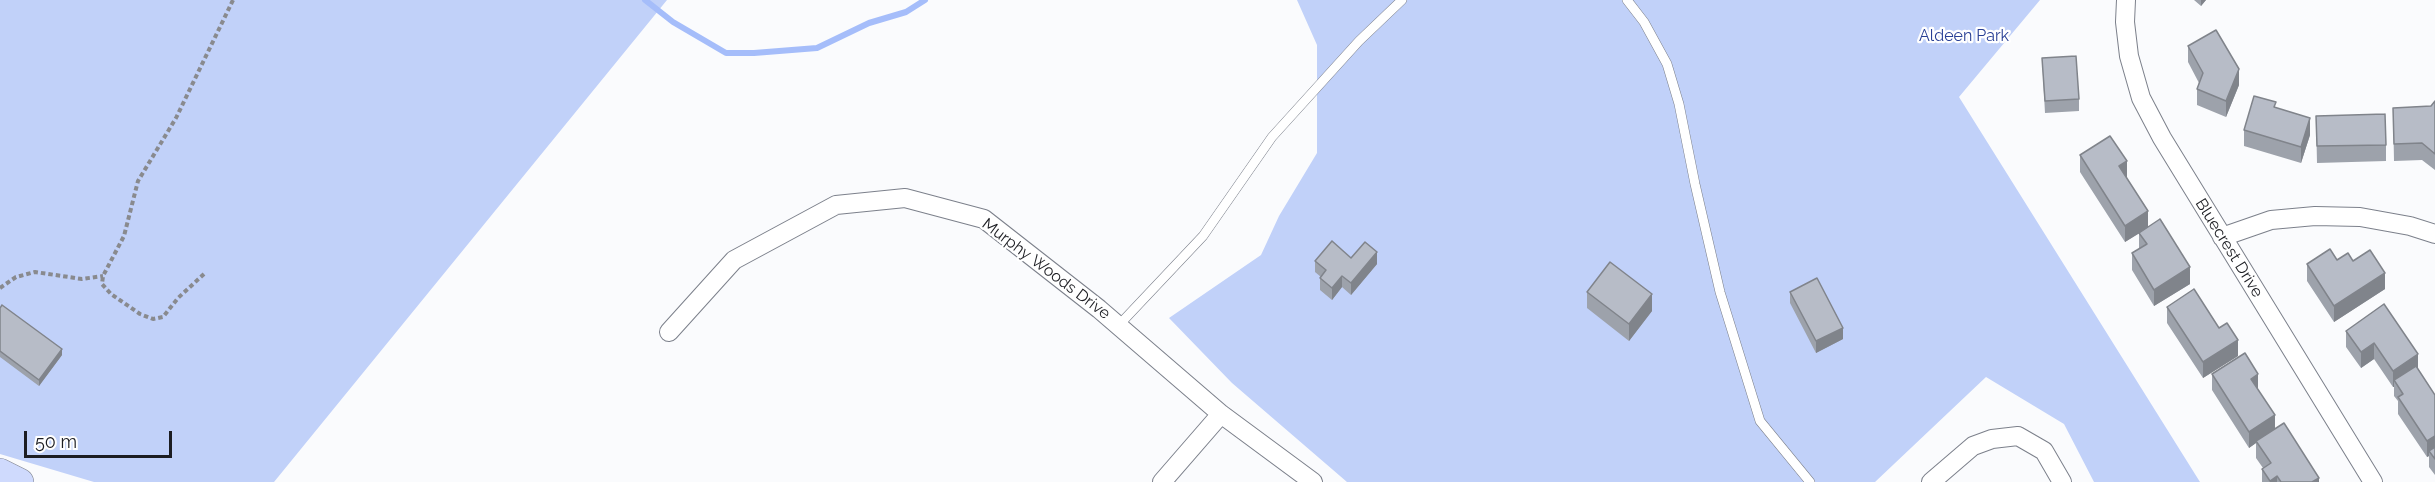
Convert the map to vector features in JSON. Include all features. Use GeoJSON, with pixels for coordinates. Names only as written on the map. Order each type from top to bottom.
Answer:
{"type":"FeatureCollection","features":[{"type":"Feature","properties":{"kind":"street","name":"Bluecrest Drive"},"geometry":{"type":"LineString","coordinates":[[2126,0],[2125,22],[2129,56],[2141,99],[2162,138],[2373,482]]}},
{"type":"Feature","properties":{"kind":"street","name":"Murphy Woods Drive"},"geometry":{"type":"LineString","coordinates":[[669,332],[734,260],[836,205],[905,198],[984,219],[1119,325],[1221,414],[1313,482]]}},
{"type":"Feature","properties":{"kind":"street"},"geometry":{"type":"LineString","coordinates":[[2222,237],[2271,220],[2315,216],[2360,217],[2410,226],[2435,234]]}},
{"type":"Feature","properties":{"kind":"street"},"geometry":{"type":"LineString","coordinates":[[1162,482],[1221,414]]}},
{"type":"Feature","properties":{"kind":"street"},"geometry":{"type":"LineString","coordinates":[[1931,482],[1973,446],[1992,439],[2018,436],[2044,452],[2062,482]]}},
{"type":"Feature","properties":{"kind":"street"},"geometry":{"type":"LineString","coordinates":[[0,472],[20,482]]}},
{"type":"Feature","properties":{"kind":"lane"},"geometry":{"type":"LineString","coordinates":[[1119,325],[1203,236],[1272,137],[1359,41],[1402,0]]}},
{"type":"Feature","properties":{"kind":"lane"},"geometry":{"type":"LineString","coordinates":[[1627,0],[1644,22],[1667,64],[1679,104],[1720,292],[1760,421],[1810,482]]}},
{"type":"Feature","properties":{"kind":"path"},"geometry":{"type":"LineString","coordinates":[[204,274],[178,298],[163,317],[153,319],[140,314],[111,294],[102,284],[103,276],[124,236],[138,181],[176,118],[233,0]]}},
{"type":"Feature","properties":{"kind":"path"},"geometry":{"type":"LineString","coordinates":[[0,288],[16,276],[35,272],[82,279],[103,276]]}},
{"type":"Feature","properties":{"kind":"green space"},"geometry":{"type":"Polygon","coordinates":[[[0,0],[667,0],[274,482],[94,482],[0,454],[0,0]]]}},
{"type":"Feature","properties":{"kind":"green space","name":"Aldeen Park"},"geometry":{"type":"Polygon","coordinates":[[[1297,0],[2040,0],[1959,97],[2200,482],[2094,482],[2064,424],[1986,377],[1875,482],[1347,482],[1232,383],[1169,318],[1261,255],[1279,216],[1317,153],[1317,45],[1297,0]]]}},
{"type":"Feature","properties":{"kind":"building"},"geometry":{"type":"Polygon","coordinates":[[[2216,30],[2239,69],[2226,101],[2197,89],[2203,73],[2188,46],[2216,30]]]}},
{"type":"Feature","properties":{"kind":"building"},"geometry":{"type":"Polygon","coordinates":[[[2076,56],[2079,99],[2045,101],[2042,58],[2076,56]]]}},
{"type":"Feature","properties":{"kind":"building"},"geometry":{"type":"Polygon","coordinates":[[[2254,96],[2276,102],[2274,107],[2310,118],[2301,147],[2244,130],[2254,96]]]}},
{"type":"Feature","properties":{"kind":"building"},"geometry":{"type":"Polygon","coordinates":[[[2435,101],[2435,154],[2422,143],[2394,144],[2393,108],[2431,106],[2435,101]]]}},
{"type":"Feature","properties":{"kind":"building"},"geometry":{"type":"Polygon","coordinates":[[[2385,114],[2386,145],[2317,146],[2316,116],[2385,114]]]}},
{"type":"Feature","properties":{"kind":"building"},"geometry":{"type":"Polygon","coordinates":[[[2110,136],[2127,161],[2119,166],[2148,211],[2125,226],[2080,155],[2110,136]]]}},
{"type":"Feature","properties":{"kind":"building"},"geometry":{"type":"Polygon","coordinates":[[[2160,219],[2190,267],[2154,290],[2132,253],[2147,244],[2139,233],[2160,219]]]}},
{"type":"Feature","properties":{"kind":"building"},"geometry":{"type":"Polygon","coordinates":[[[1332,241],[1351,258],[1365,242],[1377,252],[1351,283],[1342,276],[1332,288],[1320,278],[1326,270],[1315,261],[1332,241]]]}},
{"type":"Feature","properties":{"kind":"building"},"geometry":{"type":"Polygon","coordinates":[[[2330,249],[2337,260],[2348,253],[2353,261],[2370,250],[2385,273],[2334,306],[2307,264],[2330,249]]]}},
{"type":"Feature","properties":{"kind":"building"},"geometry":{"type":"Polygon","coordinates":[[[1610,262],[1652,294],[1629,324],[1587,292],[1610,262]]]}},
{"type":"Feature","properties":{"kind":"building"},"geometry":{"type":"Polygon","coordinates":[[[1817,278],[1843,328],[1816,341],[1790,292],[1817,278]]]}},
{"type":"Feature","properties":{"kind":"building"},"geometry":{"type":"Polygon","coordinates":[[[2194,289],[2219,328],[2227,323],[2238,340],[2203,362],[2167,307],[2194,289]]]}},
{"type":"Feature","properties":{"kind":"building"},"geometry":{"type":"Polygon","coordinates":[[[2384,304],[2418,354],[2393,371],[2374,343],[2361,352],[2346,331],[2384,304]]]}},
{"type":"Feature","properties":{"kind":"building"},"geometry":{"type":"Polygon","coordinates":[[[2,305],[62,349],[39,380],[0,351],[0,308],[2,305]]]}},
{"type":"Feature","properties":{"kind":"building"},"geometry":{"type":"Polygon","coordinates":[[[2245,353],[2258,374],[2251,379],[2275,415],[2249,432],[2212,374],[2245,353]]]}},
{"type":"Feature","properties":{"kind":"building"},"geometry":{"type":"Polygon","coordinates":[[[2416,366],[2435,395],[2435,436],[2427,441],[2398,397],[2403,394],[2394,380],[2416,366]]]}},
{"type":"Feature","properties":{"kind":"building"},"geometry":{"type":"Polygon","coordinates":[[[2284,423],[2319,478],[2312,482],[2281,482],[2277,476],[2270,481],[2262,469],[2271,463],[2256,441],[2284,423]]]}},
{"type":"Feature","properties":{"kind":"building"},"geometry":{"type":"Polygon","coordinates":[[[2435,447],[2435,459],[2429,451],[2435,447]]]}},
{"type":"Feature","properties":{"kind":"waterway"},"geometry":{"type":"LineString","coordinates":[[645,0],[673,22],[726,53],[817,48],[869,23],[906,12],[925,0]]}}]}
